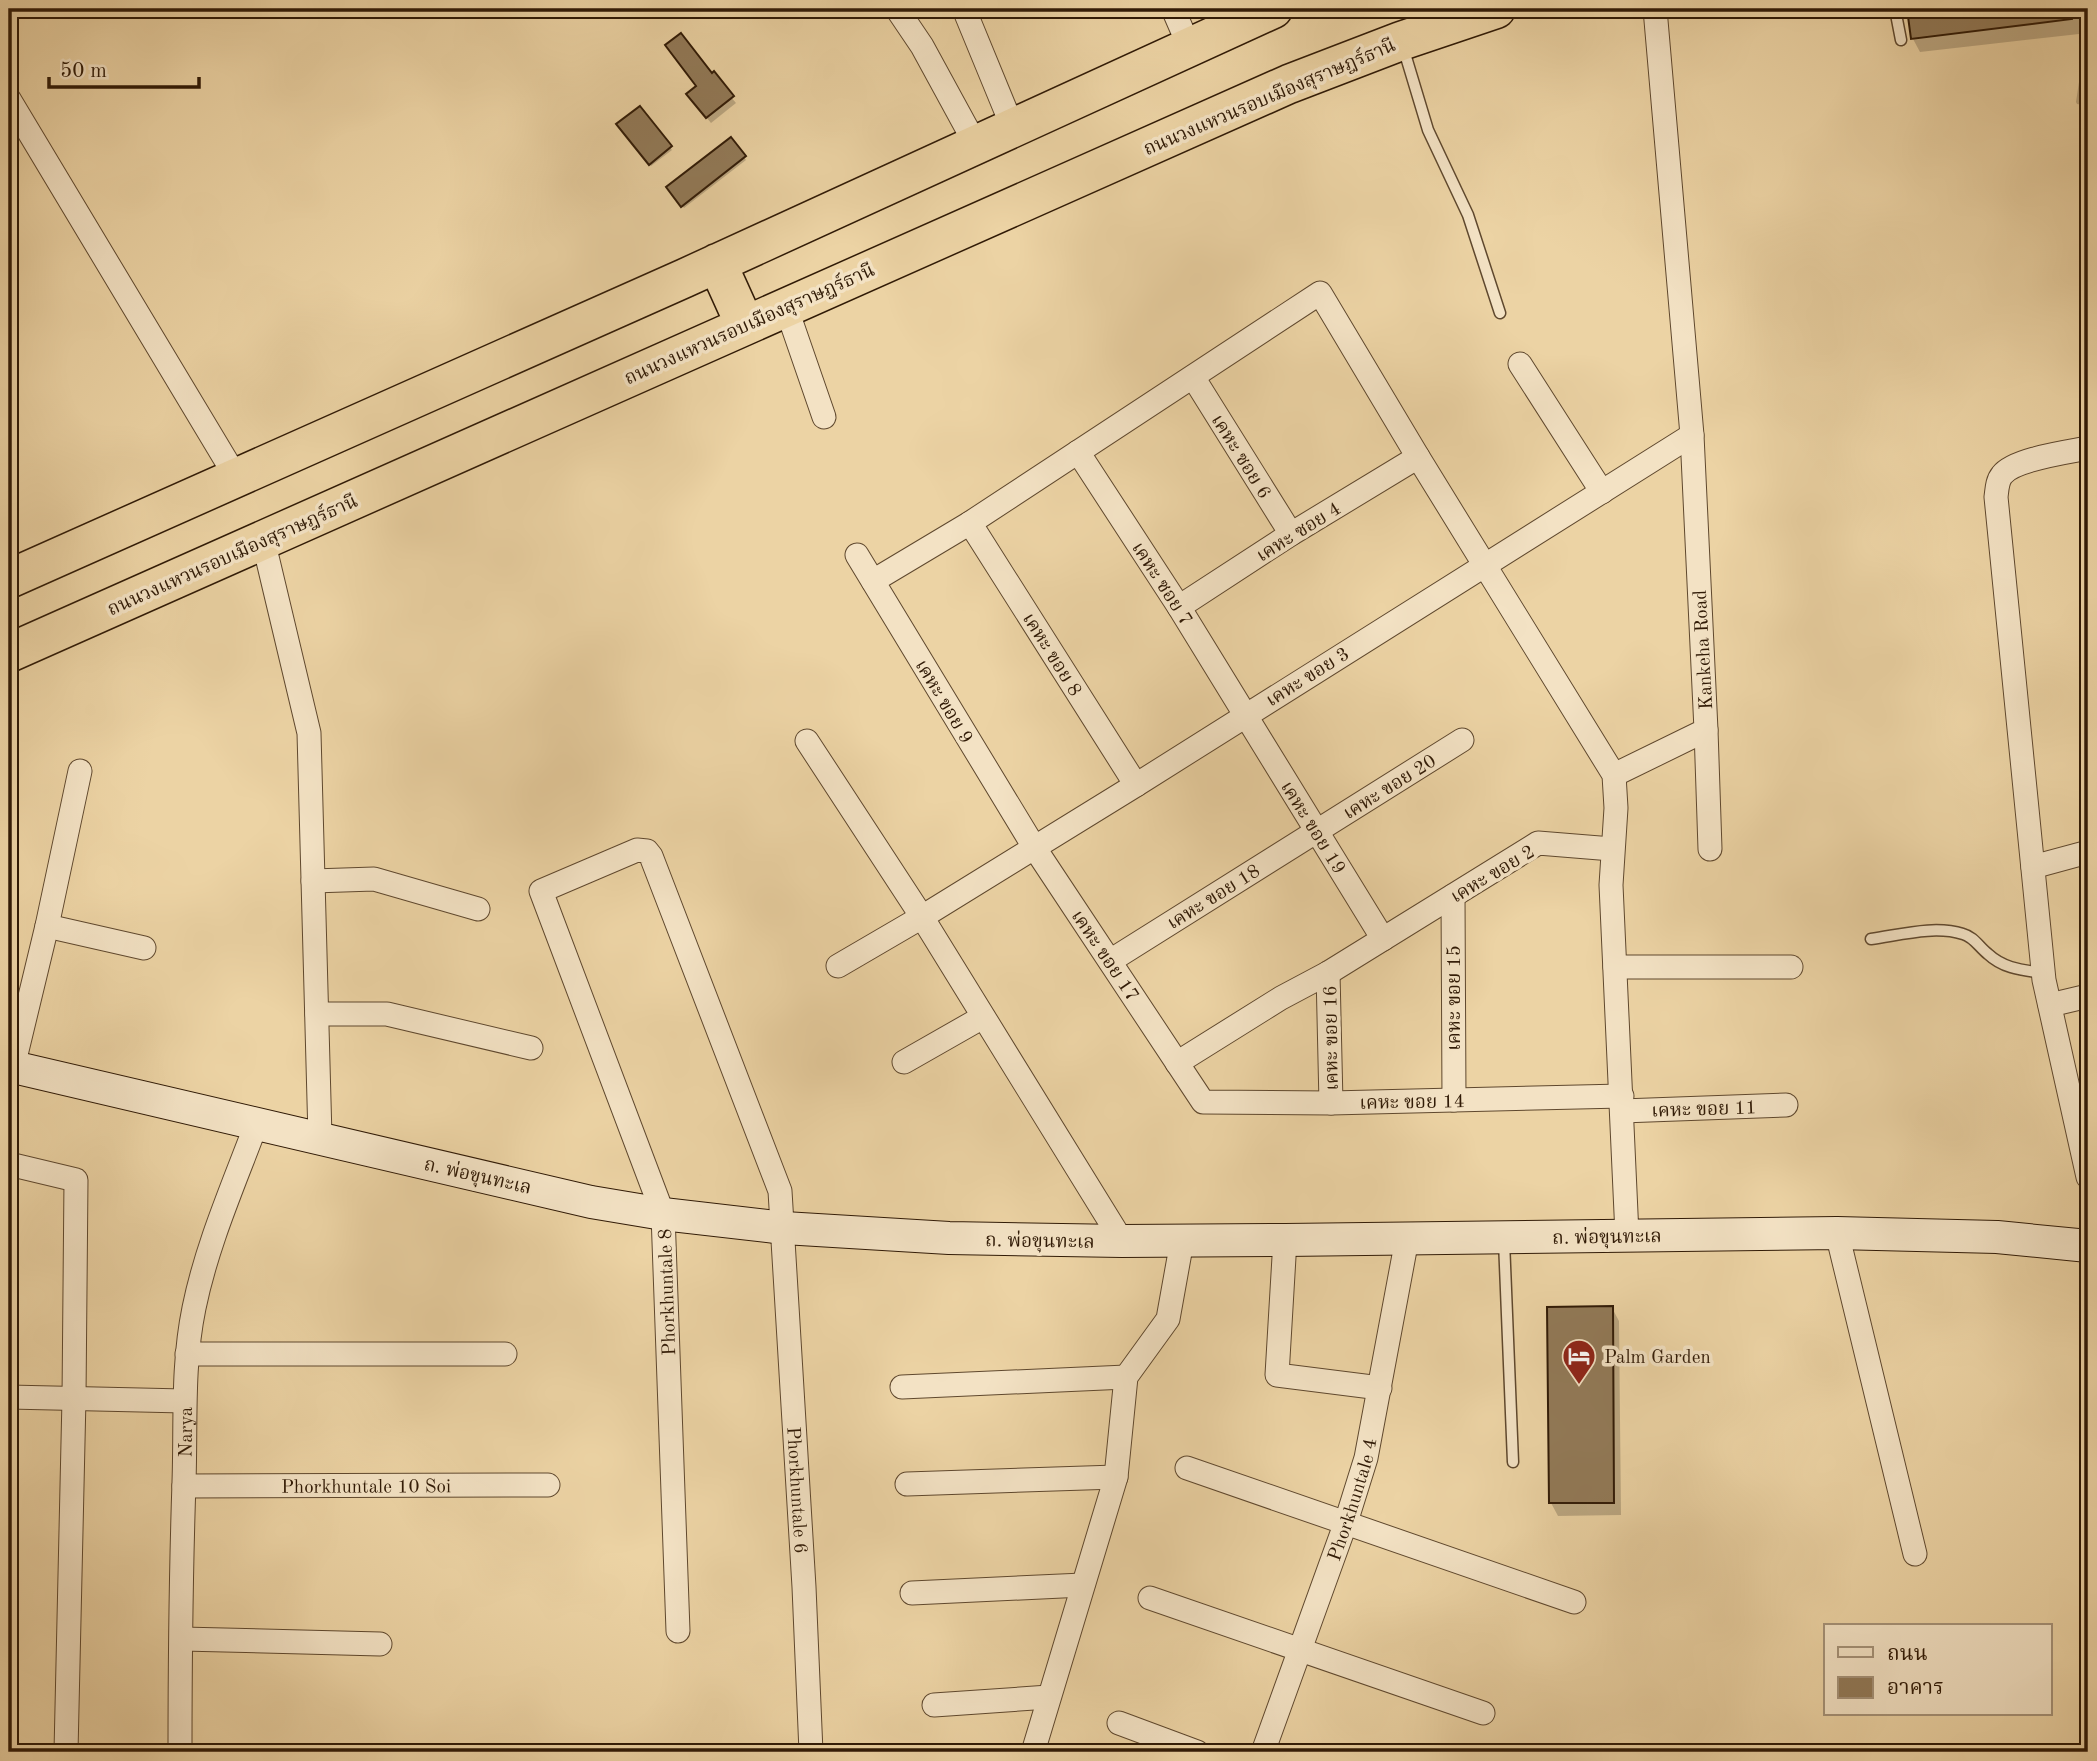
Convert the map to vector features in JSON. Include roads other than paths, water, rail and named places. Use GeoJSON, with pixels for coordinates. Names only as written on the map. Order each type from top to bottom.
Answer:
{"type":"FeatureCollection","features":[{"type":"Feature","properties":{"kind":"highway"},"geometry":{"type":"LineString","coordinates":[[9,579],[717,263],[1270,9]]}},
{"type":"Feature","properties":{"kind":"highway","name":"ถนนวงแหวนรอบเมืองสุราษฎร์ธานี"},"geometry":{"type":"LineString","coordinates":[[9,653],[1289,84],[1401,41],[1496,9]]}},
{"type":"Feature","properties":{"kind":"highway"},"geometry":{"type":"LineString","coordinates":[[717,263],[745,325]]}},
{"type":"Feature","properties":{"kind":"street"},"geometry":{"type":"LineString","coordinates":[[898,9],[922,46],[976,145]]}},
{"type":"Feature","properties":{"kind":"street"},"geometry":{"type":"LineString","coordinates":[[964,9],[1013,128]]}},
{"type":"Feature","properties":{"kind":"street"},"geometry":{"type":"LineString","coordinates":[[1173,9],[1189,46]]}},
{"type":"Feature","properties":{"kind":"street","name":"Kankeha Road"},"geometry":{"type":"LineString","coordinates":[[1614,775],[1706,730],[1692,435],[1655,9]]}},
{"type":"Feature","properties":{"kind":"street"},"geometry":{"type":"LineString","coordinates":[[9,99],[236,477]]}},
{"type":"Feature","properties":{"kind":"street"},"geometry":{"type":"LineString","coordinates":[[873,581],[970,523],[1320,293],[1614,775],[1616,808],[1612,849],[1615,967],[1627,1236]]}},
{"type":"Feature","properties":{"kind":"street"},"geometry":{"type":"LineString","coordinates":[[786,307],[824,417]]}},
{"type":"Feature","properties":{"kind":"street"},"geometry":{"type":"LineString","coordinates":[[1520,364],[1602,492]]}},
{"type":"Feature","properties":{"kind":"street","name":"เคหะ ซอย 6"},"geometry":{"type":"LineString","coordinates":[[1193,377],[1291,534]]}},
{"type":"Feature","properties":{"kind":"street","name":"เคหะ ขอย 3"},"geometry":{"type":"LineString","coordinates":[[838,966],[922,918],[1136,785],[1692,435]]}},
{"type":"Feature","properties":{"kind":"street"},"geometry":{"type":"LineString","coordinates":[[2088,448],[2022,463],[2005,471],[2000,477],[1997,490],[2043,974],[2088,1177]]}},
{"type":"Feature","properties":{"kind":"street","name":"เคหะ ซอย 7"},"geometry":{"type":"LineString","coordinates":[[1078,452],[1179,607],[1245,715]]}},
{"type":"Feature","properties":{"kind":"street","name":"เคหะ ซอย 4"},"geometry":{"type":"LineString","coordinates":[[1179,607],[1291,534],[1418,457]]}},
{"type":"Feature","properties":{"kind":"street","name":"เคหะ ขอย 8"},"geometry":{"type":"LineString","coordinates":[[970,523],[1136,785]]}},
{"type":"Feature","properties":{"kind":"street"},"geometry":{"type":"LineString","coordinates":[[263,540],[309,733],[320,1137]]}},
{"type":"Feature","properties":{"kind":"street","name":"เคหะ ขอย 9"},"geometry":{"type":"LineString","coordinates":[[857,555],[1034,847]]}},
{"type":"Feature","properties":{"kind":"street","name":"เคหะ ขอย 19"},"geometry":{"type":"LineString","coordinates":[[1245,715],[1384,939]]}},
{"type":"Feature","properties":{"kind":"street"},"geometry":{"type":"LineString","coordinates":[[1706,730],[1710,849]]}},
{"type":"Feature","properties":{"kind":"street","name":"เคหะ ขอย 20"},"geometry":{"type":"LineString","coordinates":[[1317,831],[1462,740]]}},
{"type":"Feature","properties":{"kind":"street"},"geometry":{"type":"LineString","coordinates":[[807,741],[922,918],[1122,1241]]}},
{"type":"Feature","properties":{"kind":"street"},"geometry":{"type":"LineString","coordinates":[[11,1066],[47,926],[80,771]]}},
{"type":"Feature","properties":{"kind":"street","name":"เคหะ ขอย 18"},"geometry":{"type":"LineString","coordinates":[[1110,961],[1317,831]]}},
{"type":"Feature","properties":{"kind":"street","name":"เคหะ ขอย 2"},"geometry":{"type":"LineString","coordinates":[[1384,939],[1538,843],[1612,849]]}},
{"type":"Feature","properties":{"kind":"street","name":"เคหะ ขอย 17"},"geometry":{"type":"LineString","coordinates":[[1034,847],[1203,1102]]}},
{"type":"Feature","properties":{"kind":"street","name":"Phorkhuntale 6"},"geometry":{"type":"LineString","coordinates":[[541,891],[637,850],[647,851],[651,856],[780,1191],[804,1573],[811,1752]]}},
{"type":"Feature","properties":{"kind":"street"},"geometry":{"type":"LineString","coordinates":[[2033,867],[2088,852]]}},
{"type":"Feature","properties":{"kind":"street"},"geometry":{"type":"LineString","coordinates":[[313,881],[374,879],[478,909]]}},
{"type":"Feature","properties":{"kind":"street","name":"Phorkhuntale 8"},"geometry":{"type":"LineString","coordinates":[[541,891],[663,1214],[678,1631]]}},
{"type":"Feature","properties":{"kind":"street","name":"เคหะ ขอย 15"},"geometry":{"type":"LineString","coordinates":[[1453,896],[1454,1100]]}},
{"type":"Feature","properties":{"kind":"street"},"geometry":{"type":"LineString","coordinates":[[47,926],[144,948]]}},
{"type":"Feature","properties":{"kind":"street"},"geometry":{"type":"LineString","coordinates":[[1177,1063],[1281,998],[1328,974],[1384,939]]}},
{"type":"Feature","properties":{"kind":"street"},"geometry":{"type":"LineString","coordinates":[[1615,967],[1791,967]]}},
{"type":"Feature","properties":{"kind":"street","name":"เคหะ ขอย 16"},"geometry":{"type":"LineString","coordinates":[[1328,974],[1331,1103]]}},
{"type":"Feature","properties":{"kind":"street"},"geometry":{"type":"LineString","coordinates":[[2050,1005],[2088,996]]}},
{"type":"Feature","properties":{"kind":"street"},"geometry":{"type":"LineString","coordinates":[[317,1014],[387,1014],[531,1048]]}},
{"type":"Feature","properties":{"kind":"street"},"geometry":{"type":"LineString","coordinates":[[904,1062],[983,1017]]}},
{"type":"Feature","properties":{"kind":"street","name":"ถ. พ่อขุนทะเล"},"geometry":{"type":"LineString","coordinates":[[11,1066],[591,1202],[663,1214],[784,1228],[949,1238],[1122,1241],[1837,1233],[1997,1237],[2088,1246]]}},
{"type":"Feature","properties":{"kind":"street","name":"เคหะ ขอย 14"},"geometry":{"type":"LineString","coordinates":[[1203,1102],[1454,1100],[1622,1104]]}},
{"type":"Feature","properties":{"kind":"street","name":"เคหะ ขอย 11"},"geometry":{"type":"LineString","coordinates":[[1622,1104],[1786,1105]]}},
{"type":"Feature","properties":{"kind":"street","name":"Narya"},"geometry":{"type":"LineString","coordinates":[[180,1752],[180,1594],[187,1354],[194,1308],[210,1244],[257,1122]]}},
{"type":"Feature","properties":{"kind":"street"},"geometry":{"type":"LineString","coordinates":[[9,1164],[76,1180],[66,1752]]}},
{"type":"Feature","properties":{"kind":"street"},"geometry":{"type":"LineString","coordinates":[[1837,1233],[1915,1554]]}},
{"type":"Feature","properties":{"kind":"street","name":"Phorkhuntale 4"},"geometry":{"type":"LineString","coordinates":[[1263,1752],[1346,1522],[1366,1458],[1407,1239]]}},
{"type":"Feature","properties":{"kind":"street"},"geometry":{"type":"LineString","coordinates":[[1285,1240],[1277,1376],[1380,1388]]}},
{"type":"Feature","properties":{"kind":"street"},"geometry":{"type":"LineString","coordinates":[[1033,1752],[1116,1477],[1126,1377],[1168,1319],[1182,1241]]}},
{"type":"Feature","properties":{"kind":"street"},"geometry":{"type":"LineString","coordinates":[[187,1354],[505,1354]]}},
{"type":"Feature","properties":{"kind":"street"},"geometry":{"type":"LineString","coordinates":[[902,1387],[1126,1377]]}},
{"type":"Feature","properties":{"kind":"street"},"geometry":{"type":"LineString","coordinates":[[9,1397],[184,1401]]}},
{"type":"Feature","properties":{"kind":"street"},"geometry":{"type":"LineString","coordinates":[[1187,1468],[1574,1602]]}},
{"type":"Feature","properties":{"kind":"street"},"geometry":{"type":"LineString","coordinates":[[907,1484],[1116,1477]]}},
{"type":"Feature","properties":{"kind":"street","name":"Phorkhuntale 10 Soi"},"geometry":{"type":"LineString","coordinates":[[184,1486],[548,1485]]}},
{"type":"Feature","properties":{"kind":"street"},"geometry":{"type":"LineString","coordinates":[[912,1593],[1083,1585]]}},
{"type":"Feature","properties":{"kind":"street"},"geometry":{"type":"LineString","coordinates":[[1150,1598],[1483,1713]]}},
{"type":"Feature","properties":{"kind":"street"},"geometry":{"type":"LineString","coordinates":[[182,1639],[380,1644]]}},
{"type":"Feature","properties":{"kind":"street"},"geometry":{"type":"LineString","coordinates":[[934,1705],[1049,1697]]}},
{"type":"Feature","properties":{"kind":"street"},"geometry":{"type":"LineString","coordinates":[[1119,1723],[1197,1752]]}},
{"type":"Feature","properties":{"kind":"lane"},"geometry":{"type":"LineString","coordinates":[[1895,9],[1901,40]]}},
{"type":"Feature","properties":{"kind":"lane"},"geometry":{"type":"LineString","coordinates":[[1401,41],[1428,130],[1468,215],[1500,313]]}},
{"type":"Feature","properties":{"kind":"lane"},"geometry":{"type":"LineString","coordinates":[[1871,939],[1938,930],[1965,934],[1978,943],[1986,954],[2011,968],[2043,974]]}},
{"type":"Feature","properties":{"kind":"lane"},"geometry":{"type":"LineString","coordinates":[[1504,1238],[1513,1462]]}},
{"type":"Feature","properties":{"kind":"place","name":"Palm Garden"},"geometry":{"type":"Point","coordinates":[1579,1386]}}]}
